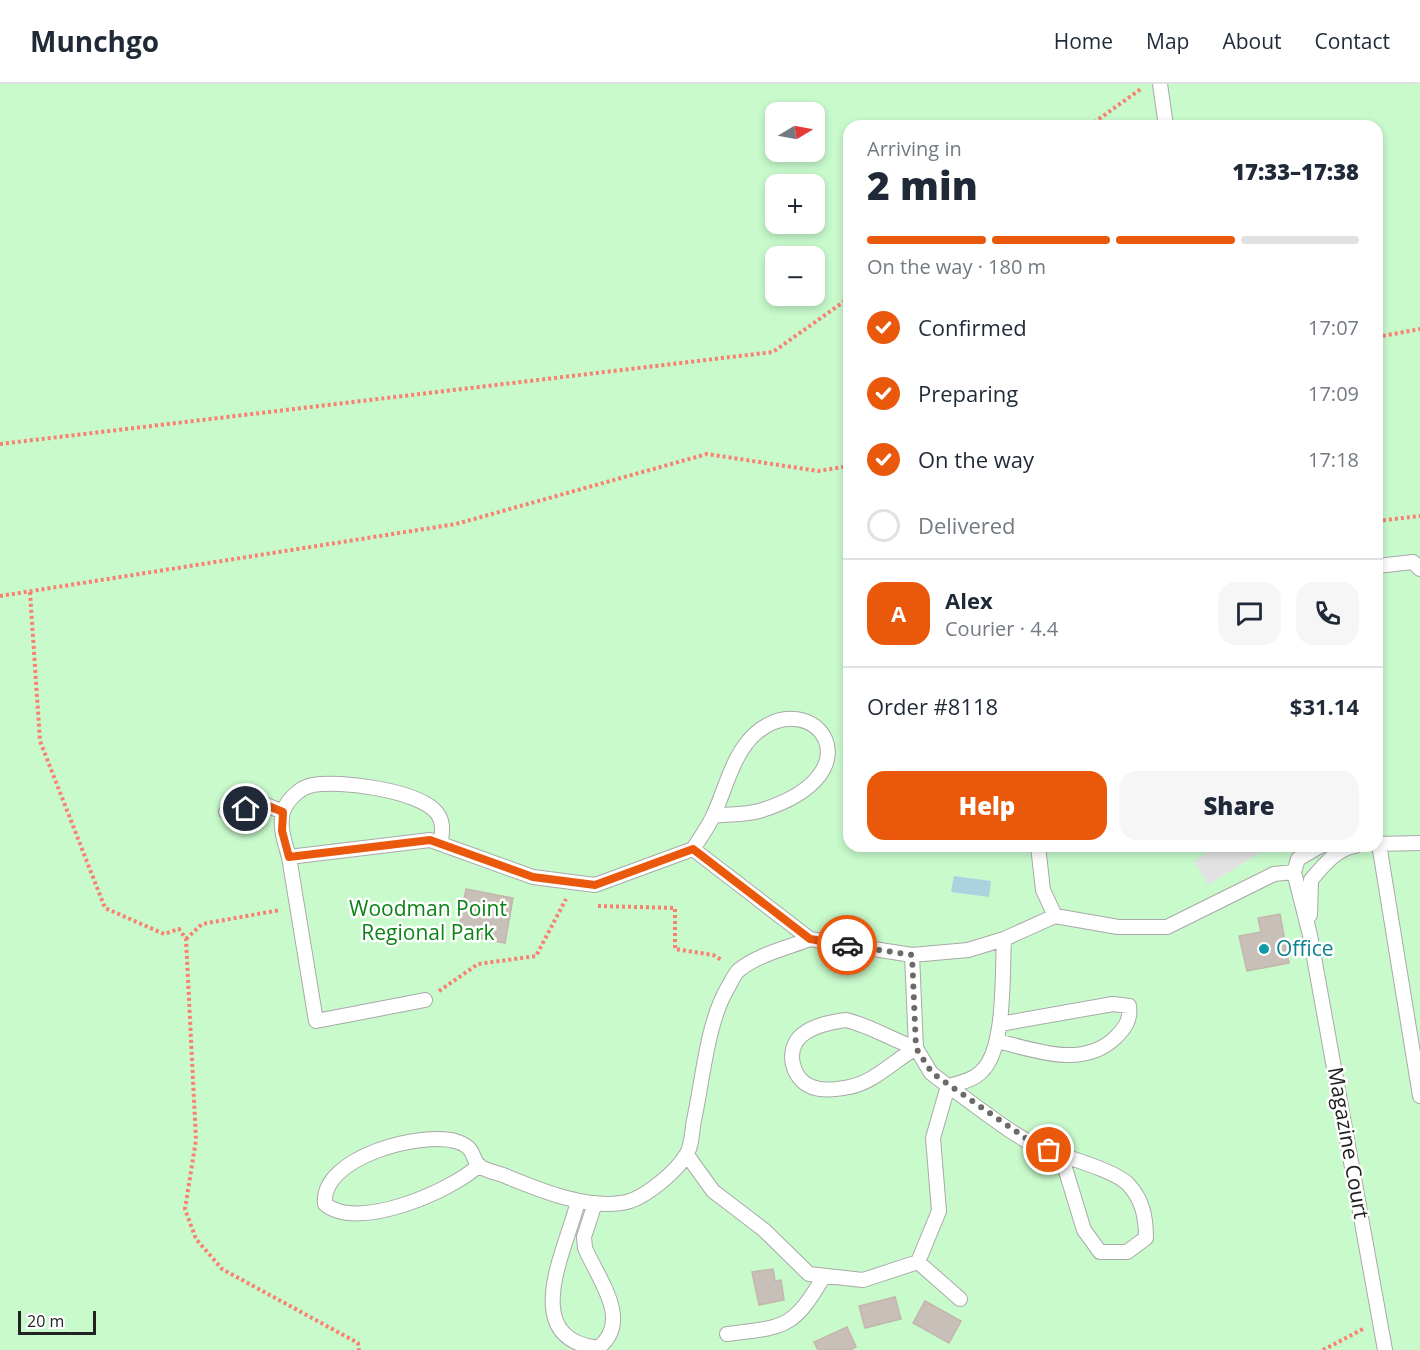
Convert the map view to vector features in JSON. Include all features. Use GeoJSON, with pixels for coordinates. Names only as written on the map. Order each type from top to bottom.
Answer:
{"type":"FeatureCollection","features":[{"type":"Feature","properties":{"kind":"lane"},"geometry":{"type":"LineString","coordinates":[[1160,84],[1165,120]]}},
{"type":"Feature","properties":{"kind":"lane"},"geometry":{"type":"LineString","coordinates":[[1383,565],[1413,562],[1420,569]]}},
{"type":"Feature","properties":{"kind":"lane"},"geometry":{"type":"LineString","coordinates":[[289,857],[430,840],[533,877],[595,885],[693,849],[713,816],[738,757],[755,734],[772,723],[793,719],[821,730],[828,743],[828,759],[819,778],[807,788],[781,803],[756,812],[713,816]]}},
{"type":"Feature","properties":{"kind":"lane"},"geometry":{"type":"LineString","coordinates":[[425,1000],[316,1021],[289,857],[282,831],[283,812],[292,796],[311,785],[374,786],[403,795],[435,810],[442,821],[441,843]]}},
{"type":"Feature","properties":{"kind":"lane"},"geometry":{"type":"LineString","coordinates":[[226,812],[266,805],[283,812]]}},
{"type":"Feature","properties":{"kind":"lane"},"geometry":{"type":"LineString","coordinates":[[1383,844],[1420,843]]}},
{"type":"Feature","properties":{"kind":"lane"},"geometry":{"type":"LineString","coordinates":[[693,849],[810,939],[912,955],[968,950],[1004,939],[1055,916],[1118,927],[1167,927],[1274,874],[1294,872]]}},
{"type":"Feature","properties":{"kind":"lane"},"geometry":{"type":"LineString","coordinates":[[1039,852],[1042,890],[1055,916]]}},
{"type":"Feature","properties":{"kind":"lane"},"geometry":{"type":"LineString","coordinates":[[1310,852],[1298,859],[1294,872],[1310,935]]}},
{"type":"Feature","properties":{"kind":"lane"},"geometry":{"type":"LineString","coordinates":[[1310,935],[1311,880],[1340,852]]}},
{"type":"Feature","properties":{"kind":"lane"},"geometry":{"type":"LineString","coordinates":[[1379,852],[1420,1096]]}},
{"type":"Feature","properties":{"kind":"lane","name":"Magazine Court"},"geometry":{"type":"LineString","coordinates":[[1310,935],[1385,1350]]}},
{"type":"Feature","properties":{"kind":"lane"},"geometry":{"type":"LineString","coordinates":[[479,1165],[464,1179],[391,1208],[348,1213],[332,1210],[325,1204],[324,1194],[328,1183],[339,1171],[363,1157],[391,1146],[441,1140],[458,1142],[470,1148],[479,1165],[544,1192],[595,1203],[630,1201],[657,1186],[687,1155],[719,1004],[737,971],[761,957],[810,939]]}},
{"type":"Feature","properties":{"kind":"lane"},"geometry":{"type":"LineString","coordinates":[[948,1086],[967,1080],[983,1071],[997,1041],[1000,1024],[1004,939]]}},
{"type":"Feature","properties":{"kind":"lane"},"geometry":{"type":"LineString","coordinates":[[912,955],[916,1048],[932,1073],[1037,1146],[1061,1155],[1127,1183],[1146,1212],[1146,1238],[1127,1252],[1100,1252],[1084,1230],[1061,1155]]}},
{"type":"Feature","properties":{"kind":"lane"},"geometry":{"type":"LineString","coordinates":[[997,1041],[1049,1053],[1081,1056],[1106,1047],[1124,1029],[1130,1016],[1129,1006],[1113,1005],[1000,1024]]}},
{"type":"Feature","properties":{"kind":"lane"},"geometry":{"type":"LineString","coordinates":[[846,1020],[867,1026],[896,1042],[916,1048],[869,1080],[850,1087],[813,1088],[798,1078],[792,1061],[793,1046],[803,1034],[826,1023],[846,1020]]}},
{"type":"Feature","properties":{"kind":"lane"},"geometry":{"type":"LineString","coordinates":[[918,1263],[939,1211],[933,1138],[948,1086]]}},
{"type":"Feature","properties":{"kind":"lane"},"geometry":{"type":"LineString","coordinates":[[687,1155],[714,1191],[764,1230],[809,1274],[863,1280],[918,1263]]}},
{"type":"Feature","properties":{"kind":"lane"},"geometry":{"type":"LineString","coordinates":[[578,1201],[572,1227],[554,1276],[551,1298],[555,1321],[567,1338],[585,1347],[598,1348],[607,1341],[614,1328],[613,1309],[585,1248],[585,1231],[595,1203]]}},
{"type":"Feature","properties":{"kind":"lane"},"geometry":{"type":"LineString","coordinates":[[918,1263],[960,1299]]}},
{"type":"Feature","properties":{"kind":"lane"},"geometry":{"type":"LineString","coordinates":[[728,1334],[786,1325],[808,1303],[824,1276]]}},
{"type":"Feature","properties":{"kind":"path"},"geometry":{"type":"LineString","coordinates":[[1097,120],[1148,84]]}},
{"type":"Feature","properties":{"kind":"path"},"geometry":{"type":"LineString","coordinates":[[0,444],[773,352],[843,302]]}},
{"type":"Feature","properties":{"kind":"path"},"geometry":{"type":"LineString","coordinates":[[1383,336],[1420,329]]}},
{"type":"Feature","properties":{"kind":"path"},"geometry":{"type":"LineString","coordinates":[[0,596],[456,524],[707,454],[818,471],[843,467]]}},
{"type":"Feature","properties":{"kind":"path"},"geometry":{"type":"LineString","coordinates":[[1383,520],[1420,516]]}},
{"type":"Feature","properties":{"kind":"path"},"geometry":{"type":"LineString","coordinates":[[30,592],[40,741],[105,909],[164,934],[179,929],[186,939],[196,1140],[185,1209],[196,1239],[222,1269],[358,1343],[359,1350]]}},
{"type":"Feature","properties":{"kind":"path"},"geometry":{"type":"LineString","coordinates":[[425,1000],[478,964],[536,956],[573,882]]}},
{"type":"Feature","properties":{"kind":"path"},"geometry":{"type":"LineString","coordinates":[[565,902],[576,903]]}},
{"type":"Feature","properties":{"kind":"path"},"geometry":{"type":"LineString","coordinates":[[588,905],[675,908],[675,949],[713,955],[737,971]]}},
{"type":"Feature","properties":{"kind":"path"},"geometry":{"type":"LineString","coordinates":[[186,939],[202,924],[296,907]]}},
{"type":"Feature","properties":{"kind":"path"},"geometry":{"type":"LineString","coordinates":[[1323,1350],[1347,1335],[1380,1322]]}},
{"type":"Feature","properties":{"kind":"green space","name":"Woodman Point Regional Park"},"geometry":{"type":"Polygon","coordinates":[[[0,84],[1420,84],[1420,1350],[0,1350],[0,84]]]}},
{"type":"Feature","properties":{"kind":"shaded area"},"geometry":{"type":"Polygon","coordinates":[[[1208,852],[1260,852],[1208,885],[1194,861],[1208,852]]]}},
{"type":"Feature","properties":{"kind":"water"},"geometry":{"type":"Polygon","coordinates":[[[954,876],[991,881],[989,897],[951,892],[954,876]]]}},
{"type":"Feature","properties":{"kind":"building"},"geometry":{"type":"Polygon","coordinates":[[[466,889],[513,898],[505,943],[458,934],[466,889]]]}},
{"type":"Feature","properties":{"kind":"building","name":"Office"},"geometry":{"type":"Polygon","coordinates":[[[1280,914],[1289,963],[1247,971],[1239,936],[1261,932],[1258,918],[1280,914]]]}},
{"type":"Feature","properties":{"kind":"building"},"geometry":{"type":"Polygon","coordinates":[[[773,1269],[775,1281],[781,1280],[784,1300],[759,1305],[752,1272],[773,1269]]]}},
{"type":"Feature","properties":{"kind":"building"},"geometry":{"type":"Polygon","coordinates":[[[895,1297],[901,1319],[865,1328],[859,1306],[895,1297]]]}},
{"type":"Feature","properties":{"kind":"building"},"geometry":{"type":"Polygon","coordinates":[[[925,1301],[961,1321],[949,1343],[913,1323],[925,1301]]]}},
{"type":"Feature","properties":{"kind":"building"},"geometry":{"type":"Polygon","coordinates":[[[847,1327],[856,1347],[850,1350],[818,1350],[814,1342],[847,1327]]]}},
{"type":"Feature","properties":{"kind":"way so far"},"geometry":{"type":"LineString","coordinates":[[847,945],[912,955],[916,1048],[932,1073],[1037,1146],[1049,1150]]}},
{"type":"Feature","properties":{"kind":"place","name":"Office"},"geometry":{"type":"Point","coordinates":[1264,949]}},
{"type":"Feature","properties":{"kind":"route"},"geometry":{"type":"LineString","coordinates":[[246,809],[266,805],[283,812],[282,831],[289,857],[430,840],[533,877],[595,885],[693,849],[810,939],[847,945]]}}]}
